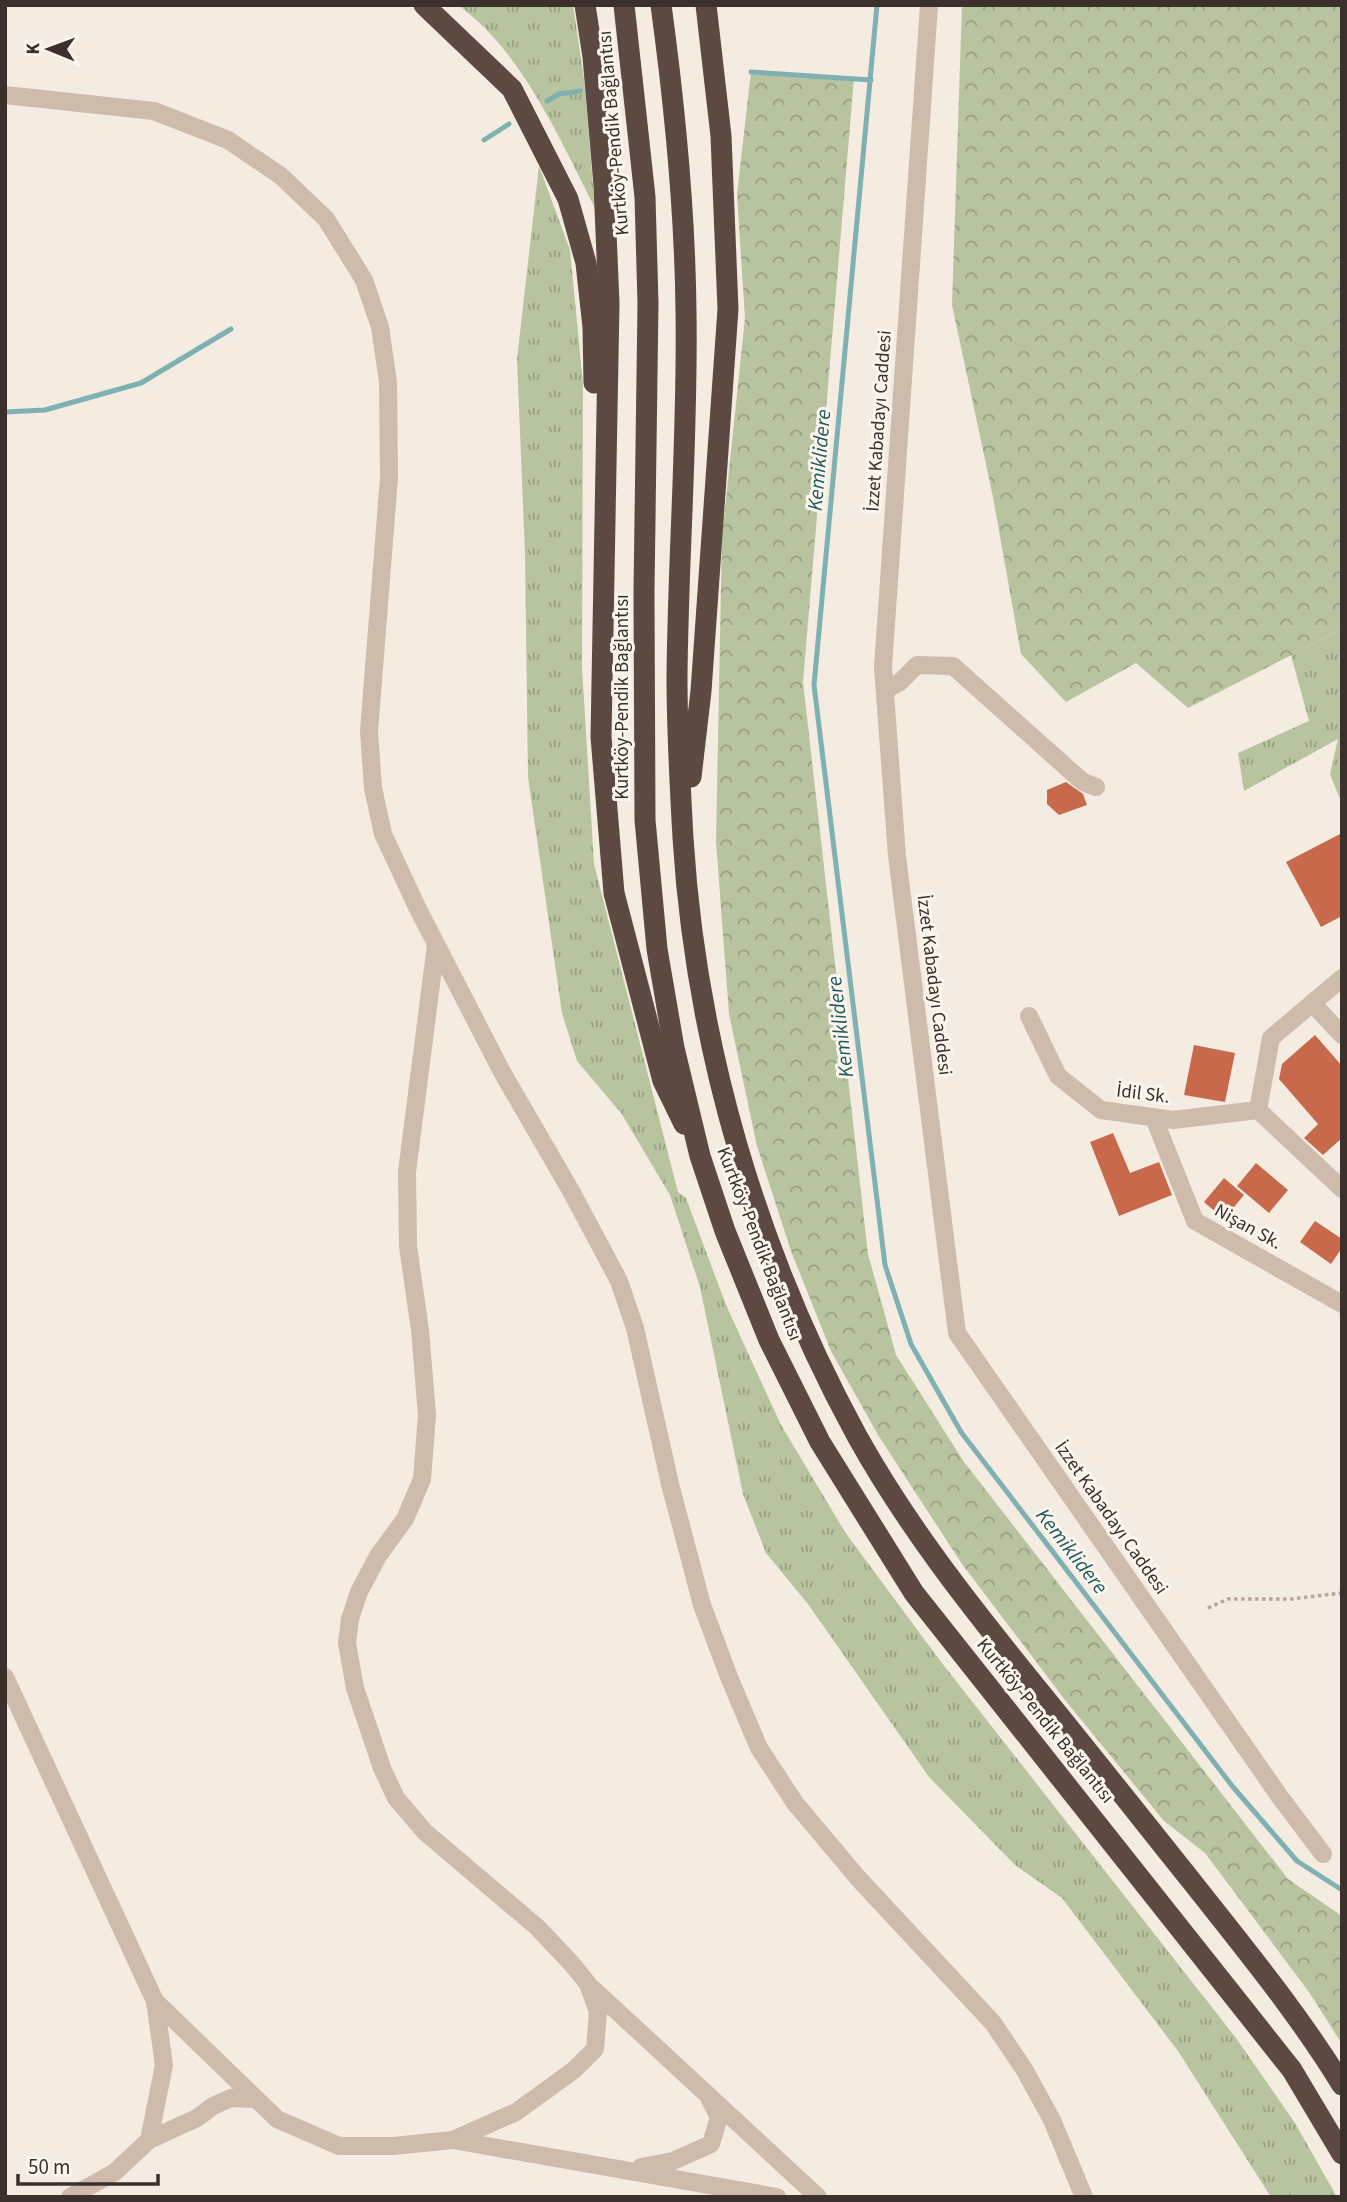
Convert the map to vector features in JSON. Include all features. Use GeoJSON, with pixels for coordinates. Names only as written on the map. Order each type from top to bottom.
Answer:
{"type":"FeatureCollection","features":[{"type":"Feature","properties":{"kind":"highway"},"geometry":{"type":"LineString","coordinates":[[424,5],[512,89],[568,199],[586,263],[593,327],[602,687]]}},
{"type":"Feature","properties":{"kind":"highway"},"geometry":{"type":"LineString","coordinates":[[585,5],[593,57],[604,185],[609,303],[601,737],[614,893],[663,1082],[700,1156]]}},
{"type":"Feature","properties":{"kind":"highway","name":"Kurtköy-Pendik Bağlantısı"},"geometry":{"type":"LineString","coordinates":[[624,5],[644,184],[647,250],[643,592],[645,820],[657,949],[674,1048],[700,1156],[725,1231],[769,1340],[820,1442],[914,1593],[1293,2070],[1342,2154]]}},
{"type":"Feature","properties":{"kind":"highway","name":"Kurtköy-Pendik Bağlantısı"},"geometry":{"type":"LineString","coordinates":[[661,5],[682,187],[686,316],[677,684],[683,842],[712,1047],[735,1138],[764,1227],[804,1331],[858,1437],[900,1507],[965,1599],[1286,2001],[1342,2085]]}},
{"type":"Feature","properties":{"kind":"highway"},"geometry":{"type":"LineString","coordinates":[[683,842],[702,691],[728,309],[721,136],[706,5]]}},
{"type":"Feature","properties":{"kind":"street","name":"İzzet Kabadayı Caddesi"},"geometry":{"type":"LineString","coordinates":[[929,5],[883,667],[897,856],[957,1333],[1280,1797],[1323,1854]]}},
{"type":"Feature","properties":{"kind":"street"},"geometry":{"type":"LineString","coordinates":[[5,95],[154,111],[229,140],[281,176],[326,219],[364,280],[380,327],[388,382],[389,478],[369,731],[373,788],[383,834],[436,945],[502,1072],[619,1280],[635,1328],[670,1484],[702,1605],[759,1748],[795,1803],[858,1878],[993,2023],[1024,2069],[1052,2120],[1083,2197]]}},
{"type":"Feature","properties":{"kind":"street"},"geometry":{"type":"LineString","coordinates":[[885,690],[900,682],[918,665],[953,666],[1083,782],[1096,787]]}},
{"type":"Feature","properties":{"kind":"street"},"geometry":{"type":"LineString","coordinates":[[436,945],[407,1172],[408,1246],[427,1415],[422,1479],[405,1519],[378,1556],[359,1592],[350,1619],[347,1643],[359,1699],[382,1768],[396,1798],[425,1832],[537,1927],[588,1984],[818,2197]]}},
{"type":"Feature","properties":{"kind":"street"},"geometry":{"type":"LineString","coordinates":[[1342,978],[1270,1038],[1258,1110],[1342,1189]]}},
{"type":"Feature","properties":{"kind":"street"},"geometry":{"type":"LineString","coordinates":[[1312,1003],[1342,1035]]}},
{"type":"Feature","properties":{"kind":"street","name":"İdil Sk."},"geometry":{"type":"LineString","coordinates":[[1029,1016],[1058,1076],[1101,1110],[1172,1120],[1258,1110]]}},
{"type":"Feature","properties":{"kind":"street","name":"Nişan Sk."},"geometry":{"type":"LineString","coordinates":[[1154,1118],[1195,1221],[1342,1304]]}},
{"type":"Feature","properties":{"kind":"street"},"geometry":{"type":"LineString","coordinates":[[5,1677],[155,2001],[164,2065],[149,2140]]}},
{"type":"Feature","properties":{"kind":"street"},"geometry":{"type":"LineString","coordinates":[[453,2140],[516,2112],[574,2070],[595,2049],[598,2012],[588,1984]]}},
{"type":"Feature","properties":{"kind":"street"},"geometry":{"type":"LineString","coordinates":[[155,2001],[277,2119],[339,2146],[393,2146],[453,2140],[777,2197]]}},
{"type":"Feature","properties":{"kind":"street"},"geometry":{"type":"LineString","coordinates":[[627,2169],[673,2161],[711,2144],[719,2117],[708,2095]]}},
{"type":"Feature","properties":{"kind":"street"},"geometry":{"type":"LineString","coordinates":[[70,2197],[115,2172],[149,2140],[197,2118],[230,2098],[255,2099]]}},
{"type":"Feature","properties":{"kind":"path"},"geometry":{"type":"LineString","coordinates":[[1208,1608],[1228,1599],[1291,1599],[1342,1593]]}},
{"type":"Feature","properties":{"kind":"green space"},"geometry":{"type":"Polygon","coordinates":[[[458,5],[573,5],[584,79],[595,208],[553,126],[520,72],[481,24],[458,5]]]}},
{"type":"Feature","properties":{"kind":"green space"},"geometry":{"type":"Polygon","coordinates":[[[962,5],[1342,5],[1342,629],[1188,708],[1136,663],[1066,702],[1021,654],[993,497],[952,305],[962,5]]]}},
{"type":"Feature","properties":{"kind":"green space"},"geometry":{"type":"Polygon","coordinates":[[[751,72],[854,78],[803,682],[868,1254],[896,1355],[964,1462],[1288,1879],[1342,1916],[1342,2044],[1309,1992],[1205,1853],[1164,1821],[1065,1700],[962,1564],[878,1435],[831,1351],[791,1251],[757,1146],[729,1014],[716,841],[722,537],[745,318],[737,194],[751,72]]]}},
{"type":"Feature","properties":{"kind":"green space"},"geometry":{"type":"Polygon","coordinates":[[[539,166],[570,250],[583,384],[582,667],[594,864],[678,1192],[686,1198],[726,1305],[781,1425],[845,1532],[938,1658],[1236,2038],[1295,2123],[1337,2197],[1271,2197],[1178,2051],[1062,1898],[1015,1865],[929,1777],[808,1604],[766,1553],[743,1494],[700,1287],[670,1195],[621,1113],[577,1061],[562,1013],[528,777],[525,554],[517,359],[539,166]]]}},
{"type":"Feature","properties":{"kind":"green space"},"geometry":{"type":"Polygon","coordinates":[[[1342,629],[1342,804],[1330,774],[1338,739],[1244,791],[1238,753],[1309,721],[1291,655],[1342,629]]]}},
{"type":"Feature","properties":{"kind":"building"},"geometry":{"type":"Polygon","coordinates":[[[1066,782],[1083,794],[1087,805],[1059,815],[1047,804],[1047,790],[1066,782]]]}},
{"type":"Feature","properties":{"kind":"building"},"geometry":{"type":"Polygon","coordinates":[[[1342,833],[1342,916],[1321,927],[1286,862],[1342,833]]]}},
{"type":"Feature","properties":{"kind":"building"},"geometry":{"type":"Polygon","coordinates":[[[1315,1035],[1342,1066],[1342,1138],[1323,1155],[1304,1138],[1318,1124],[1279,1079],[1282,1064],[1315,1035]]]}},
{"type":"Feature","properties":{"kind":"building"},"geometry":{"type":"Polygon","coordinates":[[[1194,1045],[1235,1053],[1225,1102],[1184,1095],[1194,1045]]]}},
{"type":"Feature","properties":{"kind":"building"},"geometry":{"type":"Polygon","coordinates":[[[1113,1133],[1130,1173],[1159,1162],[1172,1195],[1119,1216],[1090,1142],[1113,1133]]]}},
{"type":"Feature","properties":{"kind":"building"},"geometry":{"type":"Polygon","coordinates":[[[1256,1163],[1288,1190],[1269,1213],[1237,1186],[1256,1163]]]}},
{"type":"Feature","properties":{"kind":"building"},"geometry":{"type":"Polygon","coordinates":[[[1224,1178],[1244,1195],[1224,1219],[1204,1202],[1224,1178]]]}},
{"type":"Feature","properties":{"kind":"building"},"geometry":{"type":"Polygon","coordinates":[[[1315,1221],[1342,1239],[1342,1248],[1331,1264],[1300,1242],[1315,1221]]]}},
{"type":"Feature","properties":{"kind":"waterway","name":"Kemiklidere"},"geometry":{"type":"LineString","coordinates":[[877,5],[814,685],[885,1265],[911,1344],[961,1432],[1233,1787],[1297,1861],[1342,1890]]}},
{"type":"Feature","properties":{"kind":"waterway"},"geometry":{"type":"LineString","coordinates":[[751,72],[871,80]]}},
{"type":"Feature","properties":{"kind":"waterway"},"geometry":{"type":"LineString","coordinates":[[547,101],[559,94],[580,91]]}},
{"type":"Feature","properties":{"kind":"waterway"},"geometry":{"type":"LineString","coordinates":[[484,140],[509,124]]}},
{"type":"Feature","properties":{"kind":"waterway"},"geometry":{"type":"LineString","coordinates":[[5,412],[45,410],[141,383],[231,329]]}}]}
